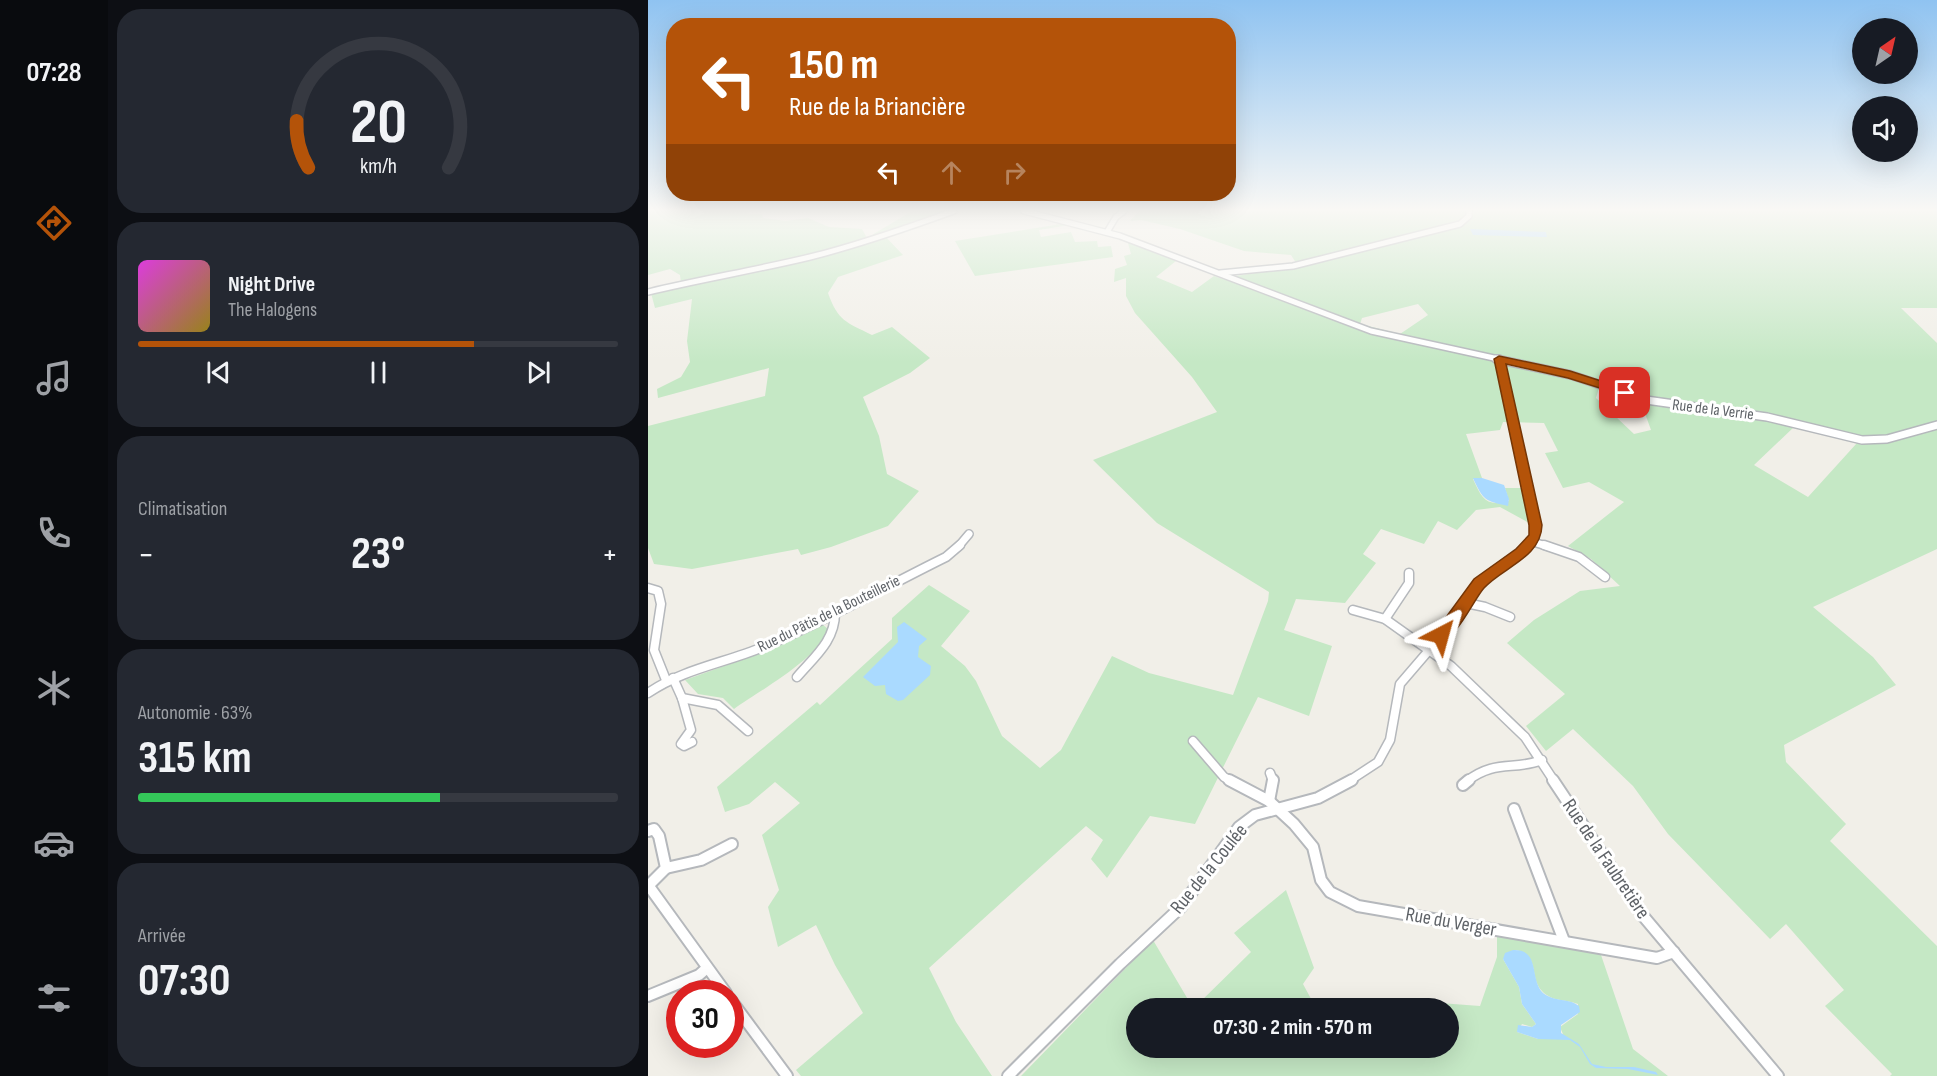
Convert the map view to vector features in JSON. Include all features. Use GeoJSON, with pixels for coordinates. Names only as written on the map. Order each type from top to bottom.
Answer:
{"type":"FeatureCollection","features":[{"type":"Feature","properties":{"kind":"street"},"geometry":{"type":"LineString","coordinates":[[648,292],[794,261]]}},
{"type":"Feature","properties":{"kind":"street","name":"Rue de la Verrie"},"geometry":{"type":"LineString","coordinates":[[1184,261],[1371,331],[1570,375],[1656,402],[1767,417],[1862,440],[1887,439],[1937,425]]}},
{"type":"Feature","properties":{"kind":"street"},"geometry":{"type":"LineString","coordinates":[[1217,274],[1267,270],[1310,261]]}},
{"type":"Feature","properties":{"kind":"street"},"geometry":{"type":"LineString","coordinates":[[1427,651],[1455,620],[1485,578],[1533,542],[1536,525],[1499,359]]}},
{"type":"Feature","properties":{"kind":"street","name":"Rue du Pâtis de la Bouteillerie"},"geometry":{"type":"LineString","coordinates":[[648,693],[669,679],[753,651],[798,632],[946,557],[966,540],[969,534]]}},
{"type":"Feature","properties":{"kind":"street"},"geometry":{"type":"LineString","coordinates":[[1533,542],[1578,555],[1605,576]]}},
{"type":"Feature","properties":{"kind":"street"},"geometry":{"type":"LineString","coordinates":[[1353,610],[1385,619],[1409,583],[1409,573]]}},
{"type":"Feature","properties":{"kind":"street"},"geometry":{"type":"LineString","coordinates":[[648,588],[658,591],[661,604],[654,650],[682,698],[691,730],[681,744],[684,747],[692,742]]}},
{"type":"Feature","properties":{"kind":"street"},"geometry":{"type":"LineString","coordinates":[[1466,603],[1485,607],[1510,617]]}},
{"type":"Feature","properties":{"kind":"street"},"geometry":{"type":"LineString","coordinates":[[797,677],[829,639],[836,626],[834,613]]}},
{"type":"Feature","properties":{"kind":"street","name":"Rue de la Faubretière"},"geometry":{"type":"LineString","coordinates":[[1385,619],[1451,666],[1525,737],[1542,760],[1596,848],[1644,917],[1778,1076]]}},
{"type":"Feature","properties":{"kind":"street","name":"Rue de la Coulée"},"geometry":{"type":"LineString","coordinates":[[1008,1076],[1120,963],[1181,907],[1239,827],[1273,805],[1318,798],[1371,768],[1384,753],[1392,730],[1400,684],[1427,651]]}},
{"type":"Feature","properties":{"kind":"street"},"geometry":{"type":"LineString","coordinates":[[682,698],[718,705],[748,731]]}},
{"type":"Feature","properties":{"kind":"street","name":"Rue du Verger"},"geometry":{"type":"LineString","coordinates":[[1192,741],[1224,777],[1273,805],[1294,824],[1313,847],[1321,880],[1330,892],[1343,900],[1358,906],[1657,958],[1674,952]]}},
{"type":"Feature","properties":{"kind":"street"},"geometry":{"type":"LineString","coordinates":[[1463,785],[1478,774],[1497,766],[1532,765],[1542,760]]}},
{"type":"Feature","properties":{"kind":"street"},"geometry":{"type":"LineString","coordinates":[[1270,773],[1273,805]]}},
{"type":"Feature","properties":{"kind":"street"},"geometry":{"type":"LineString","coordinates":[[1514,809],[1564,941]]}},
{"type":"Feature","properties":{"kind":"street"},"geometry":{"type":"LineString","coordinates":[[648,831],[654,830],[659,836],[666,868]]}},
{"type":"Feature","properties":{"kind":"street"},"geometry":{"type":"LineString","coordinates":[[716,980],[648,885],[666,868],[701,860],[732,844]]}},
{"type":"Feature","properties":{"kind":"street"},"geometry":{"type":"LineString","coordinates":[[648,996],[699,975],[707,968]]}},
{"type":"Feature","properties":{"kind":"street"},"geometry":{"type":"LineString","coordinates":[[744,1018],[787,1076]]}},
{"type":"Feature","properties":{"kind":"green space"},"geometry":{"type":"Polygon","coordinates":[[[648,261],[885,261],[838,277],[828,293],[835,310],[844,320],[872,335],[892,327],[930,358],[910,373],[863,397],[879,436],[887,474],[919,491],[888,526],[831,547],[801,555],[798,549],[692,569],[654,564],[648,548],[648,426],[765,396],[769,368],[658,398],[657,389],[681,377],[690,362],[687,341],[692,299],[655,308],[651,293],[681,283],[680,275],[670,269],[648,275],[648,261]]]}},
{"type":"Feature","properties":{"kind":"green space"},"geometry":{"type":"Polygon","coordinates":[[[967,261],[1082,261],[975,276],[967,261]]]}},
{"type":"Feature","properties":{"kind":"green space"},"geometry":{"type":"Polygon","coordinates":[[[1126,261],[1176,261],[1156,277],[1192,292],[1214,276],[1226,280],[1236,276],[1298,266],[1295,261],[1937,261],[1937,308],[1901,308],[1937,343],[1937,549],[1813,607],[1873,657],[1896,685],[1784,745],[1786,762],[1846,824],[1830,841],[1937,946],[1937,1076],[1890,1076],[1892,1074],[1825,1006],[1844,990],[1786,924],[1770,939],[1668,834],[1633,786],[1573,729],[1546,751],[1526,726],[1565,694],[1507,643],[1534,620],[1580,591],[1620,586],[1591,559],[1568,546],[1624,502],[1589,482],[1563,488],[1545,453],[1558,451],[1544,423],[1503,422],[1500,430],[1466,434],[1482,478],[1473,479],[1482,496],[1495,503],[1509,501],[1505,488],[1521,488],[1529,523],[1500,507],[1476,510],[1457,530],[1438,521],[1424,544],[1381,529],[1363,554],[1376,563],[1345,603],[1296,599],[1284,630],[1332,646],[1309,716],[1258,697],[1195,824],[1150,816],[1107,878],[1091,859],[1103,840],[1086,826],[929,968],[956,1022],[992,1076],[801,1076],[796,1070],[863,1013],[835,965],[816,925],[778,947],[768,907],[779,890],[762,835],[800,803],[775,782],[749,804],[725,812],[717,787],[817,702],[820,705],[892,639],[892,618],[929,585],[970,611],[941,646],[965,666],[976,681],[1002,736],[1040,768],[1061,750],[1112,656],[1149,673],[1233,695],[1268,601],[1269,592],[1157,523],[1093,460],[1217,412],[1192,377],[1135,313],[1126,296],[1126,278],[1114,282],[1115,269],[1127,265],[1126,261]],[[1418,304],[1362,318],[1360,324],[1400,334],[1428,315],[1418,304]],[[1599,388],[1596,398],[1634,434],[1651,430],[1643,408],[1599,388]],[[1794,427],[1754,465],[1808,497],[1857,443],[1853,436],[1794,427]]]}},
{"type":"Feature","properties":{"kind":"green space"},"geometry":{"type":"Polygon","coordinates":[[[822,624],[828,629],[814,651],[788,673],[734,709],[723,698],[698,694],[685,680],[777,647],[822,624]]]}},
{"type":"Feature","properties":{"kind":"green space"},"geometry":{"type":"Polygon","coordinates":[[[1286,890],[1314,968],[1303,984],[1311,998],[1204,998],[1251,952],[1234,933],[1286,890]]]}},
{"type":"Feature","properties":{"kind":"green space"},"geometry":{"type":"Polygon","coordinates":[[[1497,934],[1600,952],[1633,1049],[1668,1076],[1021,1076],[1153,940],[1187,998],[1126,998],[1126,1058],[1459,1058],[1459,1004],[1480,1006],[1497,957],[1497,934]],[[1516,950],[1503,959],[1519,987],[1522,1004],[1536,1024],[1532,1027],[1522,1024],[1517,1032],[1538,1039],[1565,1039],[1560,1027],[1578,1014],[1578,1004],[1546,995],[1538,985],[1528,957],[1516,950]]]}},
{"type":"Feature","properties":{"kind":"water"},"geometry":{"type":"Polygon","coordinates":[[[1473,478],[1482,478],[1504,485],[1509,499],[1508,506],[1494,503],[1482,495],[1473,478]]]}},
{"type":"Feature","properties":{"kind":"water"},"geometry":{"type":"Polygon","coordinates":[[[904,622],[927,639],[919,646],[918,657],[931,666],[930,675],[903,700],[898,701],[886,694],[885,685],[875,686],[863,677],[898,642],[897,627],[904,622]]]}},
{"type":"Feature","properties":{"kind":"water"},"geometry":{"type":"Polygon","coordinates":[[[1513,950],[1528,954],[1536,980],[1543,993],[1579,1006],[1580,1012],[1561,1025],[1561,1033],[1579,1044],[1592,1064],[1606,1067],[1634,1067],[1656,1072],[1658,1075],[1628,1069],[1596,1068],[1590,1064],[1580,1047],[1570,1040],[1538,1039],[1517,1032],[1518,1025],[1532,1027],[1536,1024],[1522,1004],[1519,987],[1503,959],[1505,953],[1513,950]]]}},
{"type":"Feature","properties":{"kind":"route"},"geometry":{"type":"LineString","coordinates":[[1441,635],[1455,620],[1479,583],[1521,553],[1535,537],[1536,525],[1499,359],[1570,375],[1625,393]]}}]}
